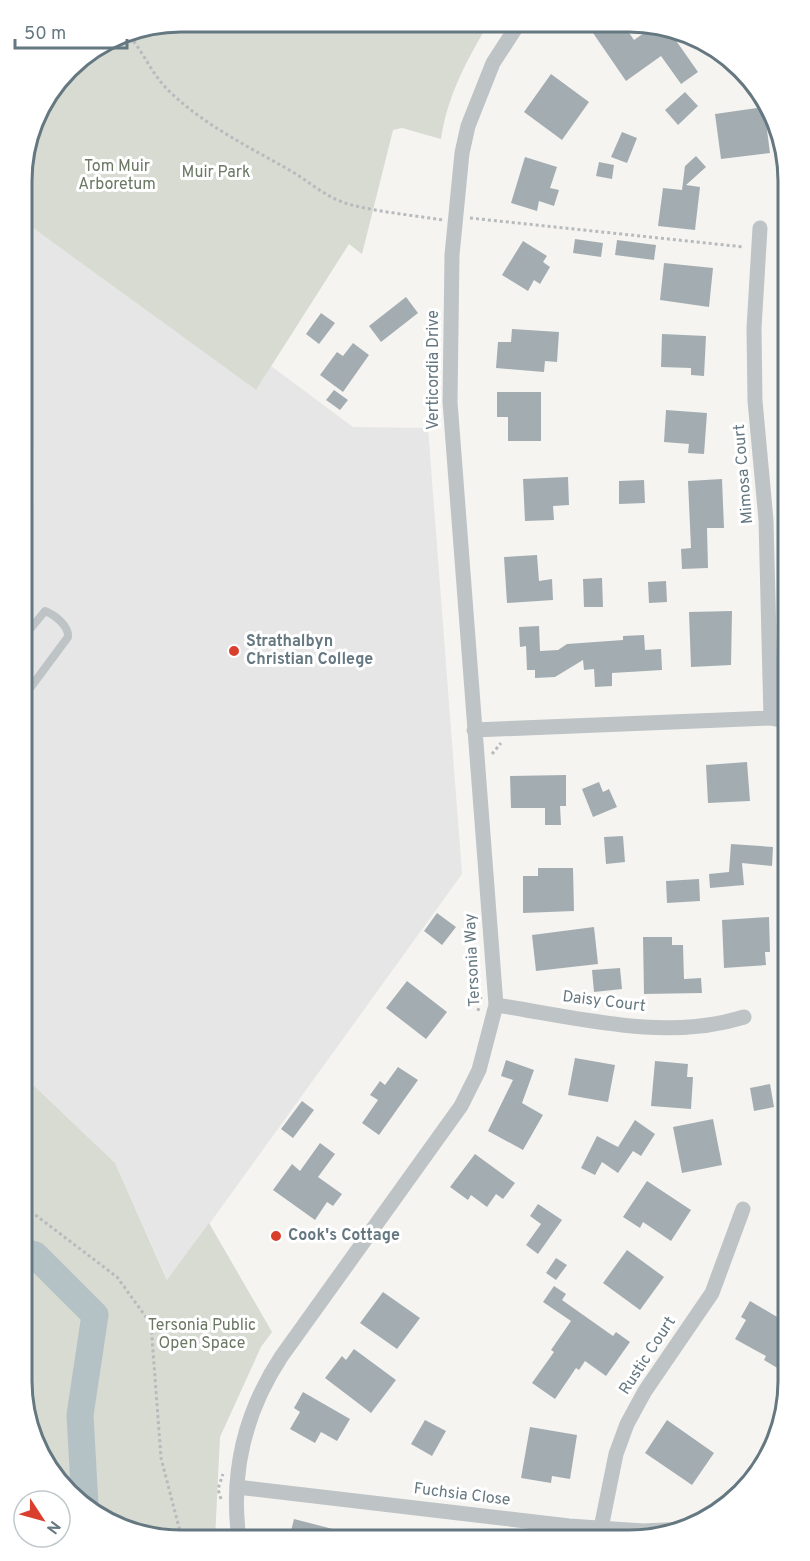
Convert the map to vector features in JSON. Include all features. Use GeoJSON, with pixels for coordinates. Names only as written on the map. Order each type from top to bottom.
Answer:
{"type":"FeatureCollection","features":[{"type":"Feature","properties":{"kind":"street","name":"Verticordia Drive"},"geometry":{"type":"LineString","coordinates":[[474,730],[450,402],[452,255],[462,153],[468,126],[493,63],[513,32]]}},
{"type":"Feature","properties":{"kind":"street","name":"Mimosa Court"},"geometry":{"type":"LineString","coordinates":[[760,228],[754,328],[755,401],[766,520],[771,718]]}},
{"type":"Feature","properties":{"kind":"street"},"geometry":{"type":"LineString","coordinates":[[474,730],[778,720]]}},
{"type":"Feature","properties":{"kind":"street","name":"Tersonia Way"},"geometry":{"type":"LineString","coordinates":[[239,1530],[237,1487],[240,1449],[248,1421],[267,1378],[461,1106],[479,1071],[496,1005],[474,730]]}},
{"type":"Feature","properties":{"kind":"street","name":"Daisy Court"},"geometry":{"type":"LineString","coordinates":[[496,1005],[638,1026],[718,1025],[744,1017]]}},
{"type":"Feature","properties":{"kind":"street","name":"Rustic Court"},"geometry":{"type":"LineString","coordinates":[[601,1528],[616,1454],[627,1424],[645,1391],[712,1293],[743,1209]]}},
{"type":"Feature","properties":{"kind":"street","name":"Fuchsia Close"},"geometry":{"type":"LineString","coordinates":[[237,1487],[601,1528],[648,1528]]}},
{"type":"Feature","properties":{"kind":"lane"},"geometry":{"type":"LineString","coordinates":[[32,627],[45,611],[69,632],[68,637],[32,686]]}},
{"type":"Feature","properties":{"kind":"path"},"geometry":{"type":"LineString","coordinates":[[133,39],[140,46],[152,69],[168,90],[211,125],[250,150],[296,174],[327,196],[346,203],[443,220]]}},
{"type":"Feature","properties":{"kind":"path"},"geometry":{"type":"LineString","coordinates":[[465,218],[746,247]]}},
{"type":"Feature","properties":{"kind":"path"},"geometry":{"type":"LineString","coordinates":[[480,1017],[478,1006],[483,990]]}},
{"type":"Feature","properties":{"kind":"path"},"geometry":{"type":"LineString","coordinates":[[32,1212],[117,1277],[151,1324],[161,1458],[180,1530]]}},
{"type":"Feature","properties":{"kind":"path"},"geometry":{"type":"LineString","coordinates":[[223,1502],[218,1489],[225,1468]]}},
{"type":"Feature","properties":{"kind":"shaded area","name":"Strathalbyn Christian College"},"geometry":{"type":"Polygon","coordinates":[[[32,227],[256,390],[271,366],[353,427],[428,428],[462,874],[168,1281],[115,1163],[32,1084],[32,227]]]}},
{"type":"Feature","properties":{"kind":"green space","name":"Muir Park"},"geometry":{"type":"Polygon","coordinates":[[[171,32],[484,32],[453,93],[441,139],[402,128],[393,130],[362,254],[349,244],[256,390],[32,227],[34,152],[39,133],[57,98],[82,69],[98,57],[133,39],[152,34],[171,32]]]}},
{"type":"Feature","properties":{"kind":"green space","name":"Tersonia Public Open Space"},"geometry":{"type":"Polygon","coordinates":[[[32,1084],[115,1163],[167,1280],[209,1223],[272,1332],[261,1347],[220,1437],[215,1530],[181,1530],[142,1524],[106,1509],[75,1486],[62,1471],[47,1446],[34,1409],[32,1390],[32,1084]]]}},
{"type":"Feature","properties":{"kind":"building"},"geometry":{"type":"Polygon","coordinates":[[[628,32],[634,40],[645,33],[674,38],[698,72],[681,84],[661,56],[626,81],[593,33],[628,32]]]}},
{"type":"Feature","properties":{"kind":"building"},"geometry":{"type":"Polygon","coordinates":[[[551,74],[589,102],[562,140],[524,112],[551,74]]]}},
{"type":"Feature","properties":{"kind":"building"},"geometry":{"type":"Polygon","coordinates":[[[685,92],[698,106],[678,125],[665,110],[685,92]]]}},
{"type":"Feature","properties":{"kind":"building"},"geometry":{"type":"Polygon","coordinates":[[[759,108],[766,122],[770,153],[721,159],[715,114],[759,108]]]}},
{"type":"Feature","properties":{"kind":"building"},"geometry":{"type":"Polygon","coordinates":[[[622,132],[637,138],[627,163],[611,157],[622,132]]]}},
{"type":"Feature","properties":{"kind":"building"},"geometry":{"type":"Polygon","coordinates":[[[696,156],[706,167],[686,185],[700,187],[695,230],[658,226],[663,188],[682,190],[685,166],[696,156]]]}},
{"type":"Feature","properties":{"kind":"building"},"geometry":{"type":"Polygon","coordinates":[[[525,157],[557,167],[550,188],[559,190],[554,206],[539,201],[537,211],[511,203],[525,157]]]}},
{"type":"Feature","properties":{"kind":"building"},"geometry":{"type":"Polygon","coordinates":[[[599,162],[614,165],[612,179],[596,176],[599,162]]]}},
{"type":"Feature","properties":{"kind":"building"},"geometry":{"type":"Polygon","coordinates":[[[575,239],[603,243],[601,257],[573,253],[575,239]]]}},
{"type":"Feature","properties":{"kind":"building"},"geometry":{"type":"Polygon","coordinates":[[[617,240],[656,245],[654,260],[615,255],[617,240]]]}},
{"type":"Feature","properties":{"kind":"building"},"geometry":{"type":"Polygon","coordinates":[[[523,241],[547,256],[543,262],[550,267],[540,284],[534,280],[528,291],[502,275],[523,241]]]}},
{"type":"Feature","properties":{"kind":"building"},"geometry":{"type":"Polygon","coordinates":[[[664,263],[713,268],[709,307],[660,300],[664,263]]]}},
{"type":"Feature","properties":{"kind":"building"},"geometry":{"type":"Polygon","coordinates":[[[406,297],[418,313],[381,342],[369,326],[406,297]]]}},
{"type":"Feature","properties":{"kind":"building"},"geometry":{"type":"Polygon","coordinates":[[[321,313],[335,323],[319,344],[306,334],[321,313]]]}},
{"type":"Feature","properties":{"kind":"building"},"geometry":{"type":"Polygon","coordinates":[[[512,329],[559,332],[557,362],[545,361],[544,372],[496,368],[498,342],[511,342],[512,329]]]}},
{"type":"Feature","properties":{"kind":"building"},"geometry":{"type":"Polygon","coordinates":[[[662,334],[706,336],[704,376],[691,375],[691,368],[661,367],[662,334]]]}},
{"type":"Feature","properties":{"kind":"building"},"geometry":{"type":"Polygon","coordinates":[[[353,343],[369,355],[343,392],[320,375],[337,352],[343,356],[353,343]]]}},
{"type":"Feature","properties":{"kind":"building"},"geometry":{"type":"Polygon","coordinates":[[[334,390],[348,400],[340,410],[326,400],[334,390]]]}},
{"type":"Feature","properties":{"kind":"building"},"geometry":{"type":"Polygon","coordinates":[[[497,392],[541,392],[541,441],[508,441],[508,417],[497,417],[497,392]]]}},
{"type":"Feature","properties":{"kind":"building"},"geometry":{"type":"Polygon","coordinates":[[[666,410],[707,413],[704,454],[688,453],[689,444],[664,442],[666,410]]]}},
{"type":"Feature","properties":{"kind":"building"},"geometry":{"type":"Polygon","coordinates":[[[568,477],[569,505],[553,506],[554,520],[525,521],[523,479],[568,477]]]}},
{"type":"Feature","properties":{"kind":"building"},"geometry":{"type":"Polygon","coordinates":[[[722,479],[724,528],[707,528],[708,568],[682,569],[681,549],[691,548],[688,481],[722,479]]]}},
{"type":"Feature","properties":{"kind":"building"},"geometry":{"type":"Polygon","coordinates":[[[644,480],[645,503],[619,504],[619,481],[644,480]]]}},
{"type":"Feature","properties":{"kind":"building"},"geometry":{"type":"Polygon","coordinates":[[[537,555],[539,581],[552,579],[553,600],[507,603],[504,557],[537,555]]]}},
{"type":"Feature","properties":{"kind":"building"},"geometry":{"type":"Polygon","coordinates":[[[602,578],[603,607],[584,607],[583,579],[602,578]]]}},
{"type":"Feature","properties":{"kind":"building"},"geometry":{"type":"Polygon","coordinates":[[[666,581],[667,602],[649,603],[648,582],[666,581]]]}},
{"type":"Feature","properties":{"kind":"building"},"geometry":{"type":"Polygon","coordinates":[[[732,611],[731,665],[691,667],[689,612],[732,611]]]}},
{"type":"Feature","properties":{"kind":"building"},"geometry":{"type":"Polygon","coordinates":[[[539,626],[540,651],[558,650],[567,644],[623,640],[623,636],[644,635],[645,650],[661,649],[662,670],[612,673],[612,686],[595,687],[594,669],[584,670],[583,660],[555,677],[535,678],[535,670],[527,670],[526,646],[520,647],[519,627],[539,626]]]}},
{"type":"Feature","properties":{"kind":"building"},"geometry":{"type":"Polygon","coordinates":[[[747,762],[750,801],[708,803],[706,765],[747,762]]]}},
{"type":"Feature","properties":{"kind":"building"},"geometry":{"type":"Polygon","coordinates":[[[566,775],[566,806],[560,806],[561,825],[545,825],[545,808],[511,808],[510,776],[566,775]]]}},
{"type":"Feature","properties":{"kind":"building"},"geometry":{"type":"Polygon","coordinates":[[[599,782],[603,792],[609,789],[617,807],[593,817],[582,789],[599,782]]]}},
{"type":"Feature","properties":{"kind":"building"},"geometry":{"type":"Polygon","coordinates":[[[623,836],[625,862],[606,864],[604,837],[623,836]]]}},
{"type":"Feature","properties":{"kind":"building"},"geometry":{"type":"Polygon","coordinates":[[[731,844],[773,847],[772,866],[742,863],[744,885],[710,888],[709,874],[729,872],[731,844]]]}},
{"type":"Feature","properties":{"kind":"building"},"geometry":{"type":"Polygon","coordinates":[[[538,868],[573,868],[574,911],[523,913],[523,876],[538,876],[538,868]]]}},
{"type":"Feature","properties":{"kind":"building"},"geometry":{"type":"Polygon","coordinates":[[[699,879],[700,901],[667,903],[666,881],[699,879]]]}},
{"type":"Feature","properties":{"kind":"building"},"geometry":{"type":"Polygon","coordinates":[[[437,913],[456,927],[442,945],[424,931],[437,913]]]}},
{"type":"Feature","properties":{"kind":"building"},"geometry":{"type":"Polygon","coordinates":[[[769,917],[770,952],[765,952],[766,965],[724,968],[722,920],[769,917]]]}},
{"type":"Feature","properties":{"kind":"building"},"geometry":{"type":"Polygon","coordinates":[[[594,927],[598,964],[536,971],[532,935],[594,927]]]}},
{"type":"Feature","properties":{"kind":"building"},"geometry":{"type":"Polygon","coordinates":[[[643,937],[672,937],[672,945],[683,945],[684,979],[701,978],[702,993],[644,994],[643,937]]]}},
{"type":"Feature","properties":{"kind":"building"},"geometry":{"type":"Polygon","coordinates":[[[620,968],[622,989],[594,992],[592,970],[620,968]]]}},
{"type":"Feature","properties":{"kind":"building"},"geometry":{"type":"Polygon","coordinates":[[[407,981],[447,1012],[426,1039],[386,1008],[407,981]]]}},
{"type":"Feature","properties":{"kind":"building"},"geometry":{"type":"Polygon","coordinates":[[[575,1058],[615,1065],[608,1102],[568,1095],[575,1058]]]}},
{"type":"Feature","properties":{"kind":"building"},"geometry":{"type":"Polygon","coordinates":[[[506,1060],[534,1070],[522,1103],[543,1115],[523,1150],[488,1131],[513,1080],[501,1076],[506,1060]]]}},
{"type":"Feature","properties":{"kind":"building"},"geometry":{"type":"Polygon","coordinates":[[[655,1061],[688,1064],[687,1077],[693,1077],[691,1109],[651,1106],[655,1061]]]}},
{"type":"Feature","properties":{"kind":"building"},"geometry":{"type":"Polygon","coordinates":[[[398,1067],[418,1080],[379,1135],[362,1123],[378,1100],[370,1095],[380,1081],[385,1085],[398,1067]]]}},
{"type":"Feature","properties":{"kind":"building"},"geometry":{"type":"Polygon","coordinates":[[[770,1084],[774,1107],[754,1111],[750,1088],[770,1084]]]}},
{"type":"Feature","properties":{"kind":"building"},"geometry":{"type":"Polygon","coordinates":[[[302,1101],[314,1110],[293,1138],[281,1129],[302,1101]]]}},
{"type":"Feature","properties":{"kind":"building"},"geometry":{"type":"Polygon","coordinates":[[[713,1119],[722,1165],[682,1173],[673,1127],[713,1119]]]}},
{"type":"Feature","properties":{"kind":"building"},"geometry":{"type":"Polygon","coordinates":[[[635,1120],[655,1134],[641,1156],[633,1151],[618,1173],[602,1162],[595,1175],[581,1168],[597,1136],[618,1147],[635,1120]]]}},
{"type":"Feature","properties":{"kind":"building"},"geometry":{"type":"Polygon","coordinates":[[[320,1143],[335,1154],[318,1177],[342,1194],[333,1206],[327,1202],[315,1220],[273,1190],[292,1164],[300,1171],[320,1143]]]}},
{"type":"Feature","properties":{"kind":"building"},"geometry":{"type":"Polygon","coordinates":[[[475,1154],[515,1183],[503,1199],[496,1194],[487,1207],[471,1195],[468,1200],[450,1187],[475,1154]]]}},
{"type":"Feature","properties":{"kind":"building"},"geometry":{"type":"Polygon","coordinates":[[[647,1181],[691,1210],[671,1241],[643,1222],[640,1228],[623,1217],[647,1181]]]}},
{"type":"Feature","properties":{"kind":"building"},"geometry":{"type":"Polygon","coordinates":[[[538,1204],[562,1220],[538,1254],[526,1245],[541,1224],[530,1216],[538,1204]]]}},
{"type":"Feature","properties":{"kind":"building"},"geometry":{"type":"Polygon","coordinates":[[[627,1250],[664,1277],[640,1310],[603,1283],[627,1250]]]}},
{"type":"Feature","properties":{"kind":"building"},"geometry":{"type":"Polygon","coordinates":[[[556,1258],[567,1265],[556,1280],[546,1273],[556,1258]]]}},
{"type":"Feature","properties":{"kind":"building"},"geometry":{"type":"Polygon","coordinates":[[[554,1286],[566,1294],[562,1300],[613,1336],[616,1332],[630,1342],[606,1376],[585,1361],[579,1370],[576,1368],[555,1399],[532,1383],[554,1352],[551,1350],[571,1321],[543,1302],[554,1286]]]}},
{"type":"Feature","properties":{"kind":"building"},"geometry":{"type":"Polygon","coordinates":[[[383,1292],[420,1318],[397,1349],[360,1323],[383,1292]]]}},
{"type":"Feature","properties":{"kind":"building"},"geometry":{"type":"Polygon","coordinates":[[[750,1301],[778,1318],[778,1368],[764,1360],[766,1356],[735,1339],[746,1320],[741,1317],[750,1301]]]}},
{"type":"Feature","properties":{"kind":"building"},"geometry":{"type":"Polygon","coordinates":[[[354,1349],[396,1380],[371,1413],[325,1378],[342,1356],[346,1360],[354,1349]]]}},
{"type":"Feature","properties":{"kind":"building"},"geometry":{"type":"Polygon","coordinates":[[[303,1392],[350,1419],[337,1441],[321,1432],[315,1443],[290,1429],[300,1412],[294,1408],[303,1392]]]}},
{"type":"Feature","properties":{"kind":"building"},"geometry":{"type":"Polygon","coordinates":[[[425,1420],[446,1431],[432,1456],[411,1444],[425,1420]]]}},
{"type":"Feature","properties":{"kind":"building"},"geometry":{"type":"Polygon","coordinates":[[[667,1420],[714,1453],[692,1485],[645,1453],[667,1420]]]}},
{"type":"Feature","properties":{"kind":"building"},"geometry":{"type":"Polygon","coordinates":[[[530,1427],[577,1435],[570,1479],[552,1476],[551,1483],[521,1478],[530,1427]]]}},
{"type":"Feature","properties":{"kind":"building"},"geometry":{"type":"Polygon","coordinates":[[[294,1519],[337,1530],[291,1530],[294,1519]]]}},
{"type":"Feature","properties":{"kind":"waterway"},"geometry":{"type":"LineString","coordinates":[[32,1254],[95,1315],[80,1415],[84,1494]]}},
{"type":"Feature","properties":{"kind":"place","name":"Strathalbyn Christian College"},"geometry":{"type":"Point","coordinates":[234,651]}},
{"type":"Feature","properties":{"kind":"place","name":"Cook's Cottage"},"geometry":{"type":"Point","coordinates":[276,1236]}},
{"type":"Feature","properties":{"kind":"park label","name":"Tom Muir Arboretum"},"geometry":{"type":"Point","coordinates":[117,176]}}]}
